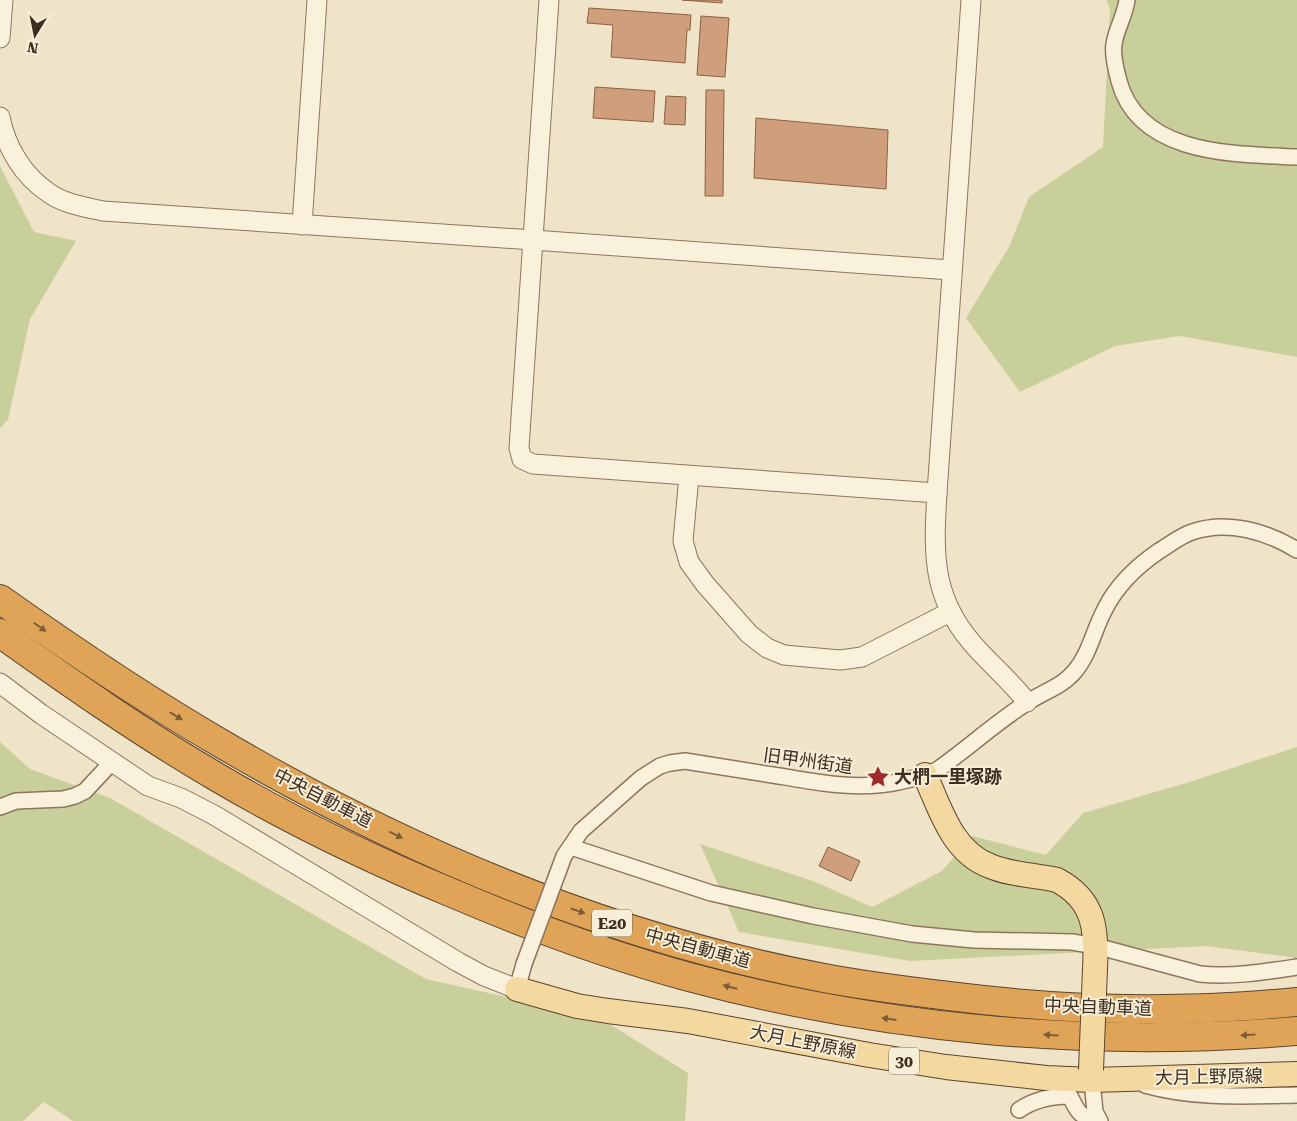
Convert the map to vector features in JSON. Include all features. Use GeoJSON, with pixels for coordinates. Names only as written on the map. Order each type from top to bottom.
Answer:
{"type":"FeatureCollection","features":[{"type":"Feature","properties":{"kind":"highway","name":"中央自動車道"},"geometry":{"type":"LineString","coordinates":[[0,600],[163,709],[289,782],[410,842],[479,872],[558,904],[624,927],[705,951],[825,978],[895,990],[971,999],[1078,1008],[1164,1010],[1297,1002]]}},
{"type":"Feature","properties":{"kind":"highway","name":"中央自動車道"},"geometry":{"type":"LineString","coordinates":[[0,633],[150,737],[217,777],[344,846],[410,876],[546,931],[616,955],[688,976],[821,1008],[962,1027],[1084,1037],[1147,1038],[1249,1035],[1297,1031]]}},
{"type":"Feature","properties":{"kind":"main road"},"geometry":{"type":"LineString","coordinates":[[925,775],[952,832],[967,852],[990,866],[1057,880],[1066,884],[1082,898],[1088,908],[1094,929],[1096,958],[1092,1075]]}},
{"type":"Feature","properties":{"kind":"main road","name":"大月上野原線"},"geometry":{"type":"LineString","coordinates":[[517,988],[585,1007],[688,1021],[869,1055],[946,1067],[1046,1078],[1092,1075],[1126,1079],[1297,1074]]}},
{"type":"Feature","properties":{"kind":"street"},"geometry":{"type":"LineString","coordinates":[[0,38],[3,0]]}},
{"type":"Feature","properties":{"kind":"street"},"geometry":{"type":"LineString","coordinates":[[302,225],[317,0]]}},
{"type":"Feature","properties":{"kind":"street"},"geometry":{"type":"LineString","coordinates":[[549,0],[519,448],[522,459],[533,464],[936,493]]}},
{"type":"Feature","properties":{"kind":"street"},"geometry":{"type":"LineString","coordinates":[[971,0],[936,493],[935,560],[938,577],[950,612],[964,635],[1017,689],[1027,702]]}},
{"type":"Feature","properties":{"kind":"street"},"geometry":{"type":"LineString","coordinates":[[1127,0],[1114,44],[1116,68],[1121,90],[1134,114],[1151,129],[1172,140],[1191,146],[1239,154],[1297,157]]}},
{"type":"Feature","properties":{"kind":"street"},"geometry":{"type":"LineString","coordinates":[[0,117],[6,141],[19,163],[49,194],[76,206],[103,211],[951,270]]}},
{"type":"Feature","properties":{"kind":"street"},"geometry":{"type":"LineString","coordinates":[[688,476],[684,541],[689,562],[705,584],[749,634],[768,648],[784,655],[840,660],[862,657],[950,612]]}},
{"type":"Feature","properties":{"kind":"street","name":"旧甲州街道"},"geometry":{"type":"LineString","coordinates":[[517,988],[524,964],[567,852],[581,831],[609,804],[646,774],[670,763],[685,761],[857,787],[895,784],[925,775],[937,770],[1027,702],[1052,690],[1076,670],[1084,657],[1105,609],[1116,591],[1146,560],[1183,536],[1192,532],[1210,529],[1229,527],[1248,529],[1287,544],[1297,550]]}},
{"type":"Feature","properties":{"kind":"street"},"geometry":{"type":"LineString","coordinates":[[0,683],[41,714],[148,786],[181,798],[214,815],[458,962],[484,976],[517,988]]}},
{"type":"Feature","properties":{"kind":"street"},"geometry":{"type":"LineString","coordinates":[[0,807],[16,801],[63,799],[76,796],[85,791],[112,762]]}},
{"type":"Feature","properties":{"kind":"street"},"geometry":{"type":"LineString","coordinates":[[567,852],[710,893],[813,916],[912,934],[974,940],[1072,942],[1096,958],[1200,974],[1247,975],[1297,967]]}},
{"type":"Feature","properties":{"kind":"street"},"geometry":{"type":"LineString","coordinates":[[1092,1075],[1095,1112],[1099,1121]]}},
{"type":"Feature","properties":{"kind":"street"},"geometry":{"type":"LineString","coordinates":[[1126,1079],[1168,1091],[1209,1096],[1297,1095]]}},
{"type":"Feature","properties":{"kind":"street"},"geometry":{"type":"LineString","coordinates":[[1019,1110],[1031,1102],[1054,1096],[1070,1096],[1078,1112],[1099,1121]]}},
{"type":"Feature","properties":{"kind":"green space"},"geometry":{"type":"Polygon","coordinates":[[[1106,0],[1297,0],[1297,357],[1180,336],[1115,346],[1020,392],[966,318],[1009,247],[1029,197],[1103,147],[1110,9],[1106,0]]]}},
{"type":"Feature","properties":{"kind":"green space"},"geometry":{"type":"Polygon","coordinates":[[[0,166],[34,232],[76,241],[30,319],[8,420],[0,428],[0,166]]]}},
{"type":"Feature","properties":{"kind":"green space"},"geometry":{"type":"Polygon","coordinates":[[[0,742],[30,769],[110,798],[426,979],[600,1018],[688,1073],[685,1121],[73,1121],[44,1102],[23,1121],[0,1121],[0,742]]]}},
{"type":"Feature","properties":{"kind":"green space"},"geometry":{"type":"Polygon","coordinates":[[[1297,747],[1297,958],[1206,946],[910,961],[739,932],[700,844],[813,881],[872,907],[942,871],[972,836],[1046,855],[1083,813],[1186,783],[1297,747]]]}},
{"type":"Feature","properties":{"kind":"building"},"geometry":{"type":"Polygon","coordinates":[[[682,0],[722,0],[722,3],[682,0]]]}},
{"type":"Feature","properties":{"kind":"building"},"geometry":{"type":"Polygon","coordinates":[[[589,8],[691,15],[690,30],[687,30],[685,63],[611,57],[613,25],[587,23],[589,8]]]}},
{"type":"Feature","properties":{"kind":"building"},"geometry":{"type":"Polygon","coordinates":[[[701,16],[729,18],[725,77],[697,75],[701,16]]]}},
{"type":"Feature","properties":{"kind":"building"},"geometry":{"type":"Polygon","coordinates":[[[595,87],[655,91],[653,122],[593,118],[595,87]]]}},
{"type":"Feature","properties":{"kind":"building"},"geometry":{"type":"Polygon","coordinates":[[[706,90],[724,90],[723,196],[705,196],[706,90]]]}},
{"type":"Feature","properties":{"kind":"building"},"geometry":{"type":"Polygon","coordinates":[[[666,96],[686,97],[685,125],[664,124],[666,96]]]}},
{"type":"Feature","properties":{"kind":"building"},"geometry":{"type":"Polygon","coordinates":[[[756,118],[888,130],[886,189],[754,178],[756,118]]]}},
{"type":"Feature","properties":{"kind":"building"},"geometry":{"type":"Polygon","coordinates":[[[828,847],[860,861],[851,881],[819,866],[828,847]]]}},
{"type":"Feature","properties":{"kind":"place","name":"大椚一里塚跡"},"geometry":{"type":"Point","coordinates":[878,777]}}]}
